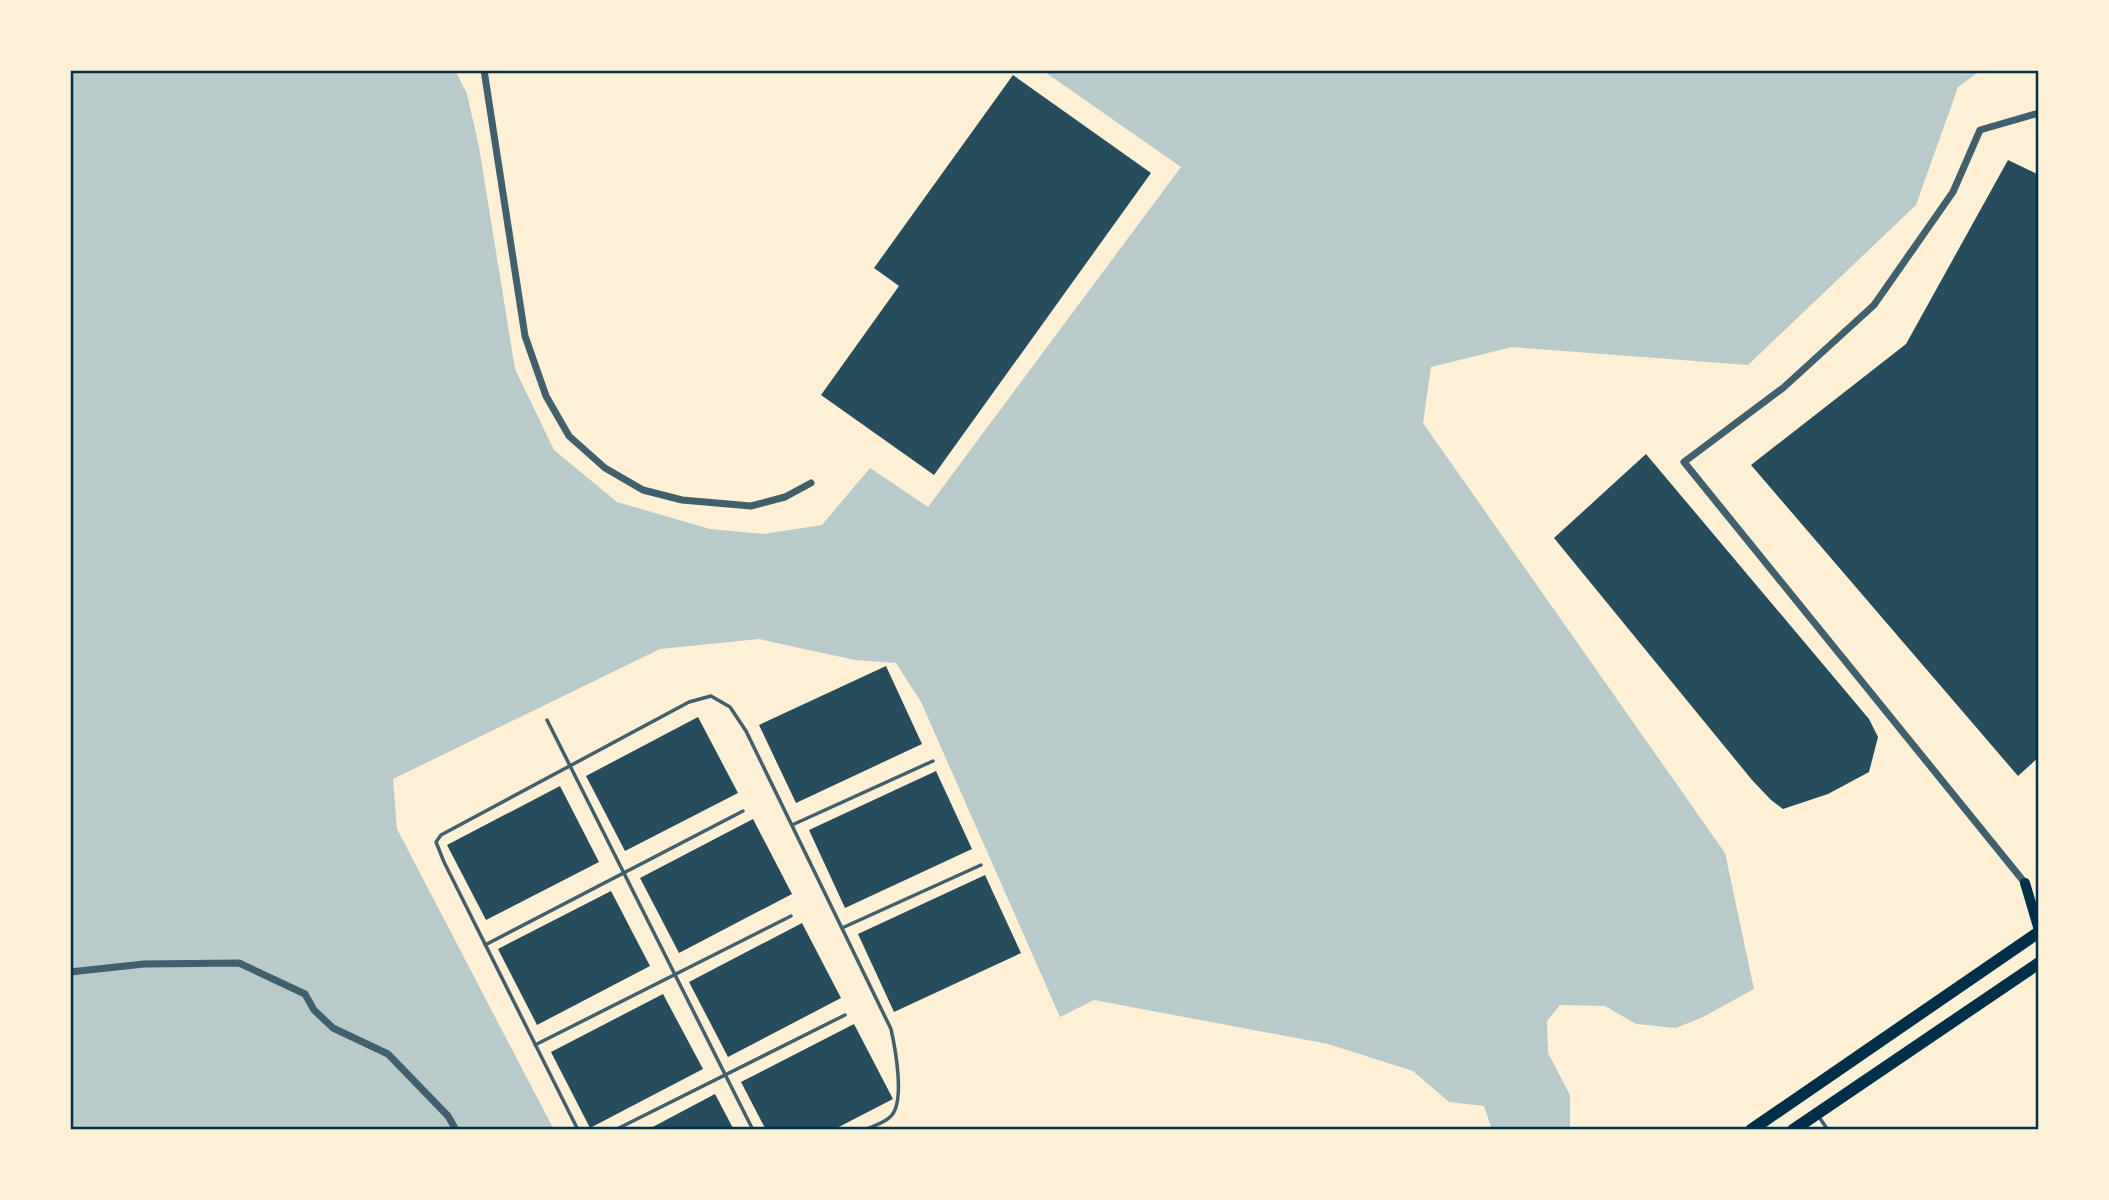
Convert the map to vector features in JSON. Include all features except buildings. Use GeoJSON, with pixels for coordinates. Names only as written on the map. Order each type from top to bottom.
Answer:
{"type":"FeatureCollection","features":[{"type":"Feature","properties":{"kind":"main road"},"geometry":{"type":"LineString","coordinates":[[2025,883],[2039,898]]}},
{"type":"Feature","properties":{"kind":"main road"},"geometry":{"type":"LineString","coordinates":[[1751,1130],[2039,931],[2025,883]]}},
{"type":"Feature","properties":{"kind":"main road"},"geometry":{"type":"LineString","coordinates":[[1793,1130],[2039,963]]}},
{"type":"Feature","properties":{"kind":"street"},"geometry":{"type":"LineString","coordinates":[[484,70],[525,336],[545,396],[569,436],[606,468],[643,490],[682,500],[751,506],[785,497],[811,483]]}},
{"type":"Feature","properties":{"kind":"street"},"geometry":{"type":"LineString","coordinates":[[2025,883],[1684,462],[1783,388],[1874,305],[1953,192],[1980,130],[2039,113]]}},
{"type":"Feature","properties":{"kind":"street"},"geometry":{"type":"LineString","coordinates":[[70,972],[144,964],[239,963],[305,994],[314,1010],[333,1028],[388,1054],[448,1116],[456,1130]]}},
{"type":"Feature","properties":{"kind":"lane"},"geometry":{"type":"LineString","coordinates":[[578,1130],[436,842],[441,835],[689,702],[711,696],[730,707],[746,731],[891,1029],[896,1049],[899,1104],[892,1117],[865,1130]]}},
{"type":"Feature","properties":{"kind":"lane"},"geometry":{"type":"LineString","coordinates":[[547,720],[752,1130]]}},
{"type":"Feature","properties":{"kind":"lane"},"geometry":{"type":"LineString","coordinates":[[792,825],[933,761]]}},
{"type":"Feature","properties":{"kind":"lane"},"geometry":{"type":"LineString","coordinates":[[485,945],[743,811]]}},
{"type":"Feature","properties":{"kind":"lane"},"geometry":{"type":"LineString","coordinates":[[842,928],[981,864]]}},
{"type":"Feature","properties":{"kind":"lane"},"geometry":{"type":"LineString","coordinates":[[535,1045],[791,916]]}},
{"type":"Feature","properties":{"kind":"lane"},"geometry":{"type":"LineString","coordinates":[[615,1130],[845,1014]]}},
{"type":"Feature","properties":{"kind":"lane"},"geometry":{"type":"LineString","coordinates":[[1817,1114],[1828,1130]]}},
{"type":"Feature","properties":{"kind":"shaded area"},"geometry":{"type":"Polygon","coordinates":[[[70,70],[455,70],[467,94],[479,147],[515,369],[554,450],[617,502],[710,529],[764,534],[822,525],[870,468],[928,507],[1181,167],[1042,70],[1981,70],[1958,87],[1916,205],[1748,365],[1512,347],[1431,367],[1423,423],[1725,853],[1754,989],[1703,1017],[1676,1028],[1636,1024],[1605,1006],[1560,1005],[1547,1021],[1548,1053],[1570,1095],[1570,1130],[1492,1130],[1484,1106],[1449,1102],[1413,1071],[1328,1044],[1094,1000],[1060,1017],[921,702],[896,663],[855,660],[759,639],[660,649],[393,779],[397,829],[554,1130],[70,1130],[70,70]]]}}]}
